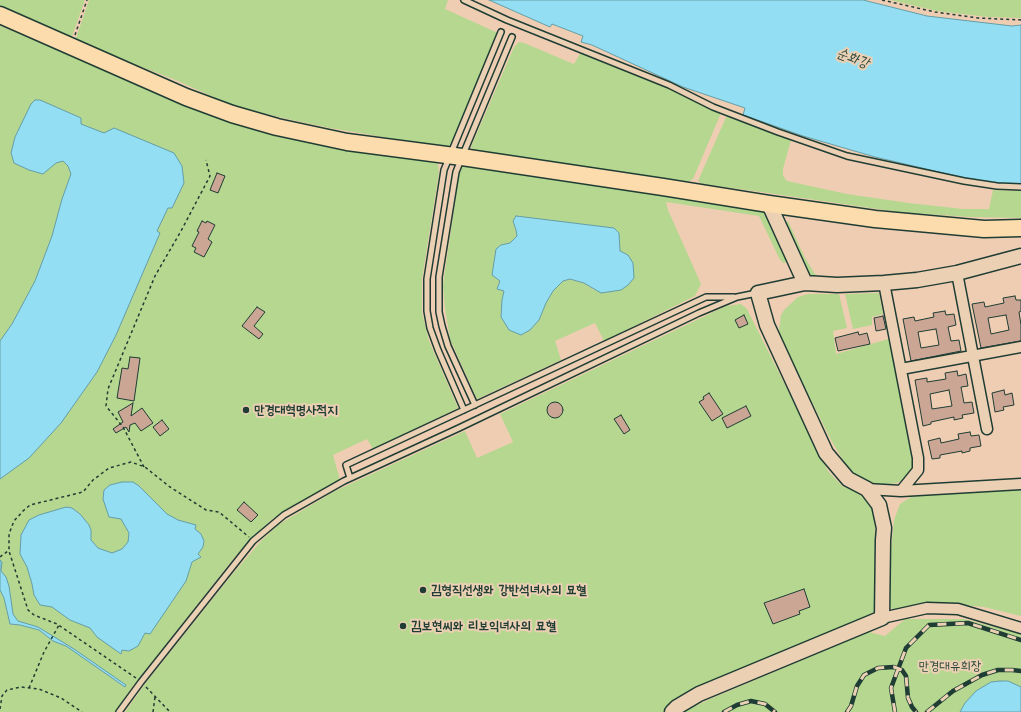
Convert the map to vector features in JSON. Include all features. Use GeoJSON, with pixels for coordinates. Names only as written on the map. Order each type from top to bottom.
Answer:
{"type":"FeatureCollection","features":[{"type":"Feature","properties":{"kind":"main road"},"geometry":{"type":"LineString","coordinates":[[0,15],[186,97],[232,114],[278,127],[347,142],[456,156],[875,219],[984,229],[1021,228]]}},
{"type":"Feature","properties":{"kind":"main road"},"geometry":{"type":"LineString","coordinates":[[769,204],[805,283]]}},
{"type":"Feature","properties":{"kind":"main road"},"geometry":{"type":"LineString","coordinates":[[672,712],[677,707],[699,694],[882,618],[884,528],[879,505],[867,489],[848,479],[826,453],[766,325],[758,293],[805,283],[838,285],[884,283],[958,273],[1021,256]]}},
{"type":"Feature","properties":{"kind":"street"},"geometry":{"type":"LineString","coordinates":[[958,273],[987,429]]}},
{"type":"Feature","properties":{"kind":"street"},"geometry":{"type":"LineString","coordinates":[[884,283],[918,458],[918,470],[901,491]]}},
{"type":"Feature","properties":{"kind":"street"},"geometry":{"type":"LineString","coordinates":[[900,369],[1021,347]]}},
{"type":"Feature","properties":{"kind":"street"},"geometry":{"type":"LineString","coordinates":[[867,489],[901,491],[1021,484]]}},
{"type":"Feature","properties":{"kind":"street"},"geometry":{"type":"LineString","coordinates":[[882,618],[927,608],[958,609],[1021,628]]}},
{"type":"Feature","properties":{"kind":"lane"},"geometry":{"type":"LineString","coordinates":[[464,0],[507,20],[669,85],[713,107],[847,156],[964,181],[997,186],[1021,187]]}},
{"type":"Feature","properties":{"kind":"lane"},"geometry":{"type":"LineString","coordinates":[[475,405],[448,346],[439,312],[439,277],[456,172],[456,156],[473,101],[501,32]]}},
{"type":"Feature","properties":{"kind":"lane"},"geometry":{"type":"LineString","coordinates":[[464,410],[430,328],[427,311],[427,279],[444,170],[456,156],[483,105],[512,37]]}},
{"type":"Feature","properties":{"kind":"lane"},"geometry":{"type":"LineString","coordinates":[[487,67],[497,71]]}},
{"type":"Feature","properties":{"kind":"lane"},"geometry":{"type":"LineString","coordinates":[[473,101],[483,105]]}},
{"type":"Feature","properties":{"kind":"lane"},"geometry":{"type":"LineString","coordinates":[[434,238],[445,240]]}},
{"type":"Feature","properties":{"kind":"lane"},"geometry":{"type":"LineString","coordinates":[[350,478],[346,466],[706,297],[737,297],[758,293]]}},
{"type":"Feature","properties":{"kind":"lane"},"geometry":{"type":"LineString","coordinates":[[119,712],[253,541],[284,514],[350,478],[460,428],[699,313],[737,297]]}},
{"type":"Feature","properties":{"kind":"lane"},"geometry":{"type":"LineString","coordinates":[[438,350],[448,346]]}},
{"type":"Feature","properties":{"kind":"path"},"geometry":{"type":"LineString","coordinates":[[70,46],[87,0]]}},
{"type":"Feature","properties":{"kind":"path"},"geometry":{"type":"LineString","coordinates":[[882,0],[935,12],[978,18],[1021,20]]}},
{"type":"Feature","properties":{"kind":"path"},"geometry":{"type":"LineString","coordinates":[[145,467],[123,427],[106,406],[108,389],[155,276],[210,176],[206,160]]}},
{"type":"Feature","properties":{"kind":"path"},"geometry":{"type":"LineString","coordinates":[[170,712],[141,682],[59,625],[34,615],[28,610],[9,551],[9,534],[14,522],[30,505],[83,492],[93,480],[109,468],[131,462],[145,467],[170,487],[206,510],[219,512],[253,541]]}},
{"type":"Feature","properties":{"kind":"path"},"geometry":{"type":"LineString","coordinates":[[0,557],[9,551]]}},
{"type":"Feature","properties":{"kind":"path"},"geometry":{"type":"LineString","coordinates":[[29,688],[44,652],[59,625]]}},
{"type":"Feature","properties":{"kind":"path"},"geometry":{"type":"LineString","coordinates":[[0,709],[2,696],[6,690],[21,687],[39,689],[62,698],[82,712]]}},
{"type":"Feature","properties":{"kind":"path"},"geometry":{"type":"LineString","coordinates":[[153,712],[155,697]]}},
{"type":"Feature","properties":{"kind":"green space"},"geometry":{"type":"Polygon","coordinates":[[[0,0],[85,0],[71,39],[0,7],[0,0]]]}},
{"type":"Feature","properties":{"kind":"green space"},"geometry":{"type":"Polygon","coordinates":[[[89,0],[448,0],[445,9],[498,33],[451,146],[448,148],[330,128],[240,108],[178,81],[75,41],[89,0]]]}},
{"type":"Feature","properties":{"kind":"green space"},"geometry":{"type":"Polygon","coordinates":[[[890,0],[1021,0],[1021,18],[988,17],[937,11],[890,0]]]}},
{"type":"Feature","properties":{"kind":"green space"},"geometry":{"type":"Polygon","coordinates":[[[0,26],[229,119],[434,160],[438,165],[439,172],[422,279],[422,313],[429,341],[458,408],[373,449],[367,439],[333,455],[340,480],[272,519],[237,554],[133,686],[115,712],[0,712],[0,26]]]}},
{"type":"Feature","properties":{"kind":"green space"},"geometry":{"type":"Polygon","coordinates":[[[519,42],[574,64],[581,52],[686,96],[721,113],[693,179],[686,183],[589,167],[475,152],[471,147],[514,47],[519,42]]]}},
{"type":"Feature","properties":{"kind":"green space"},"geometry":{"type":"Polygon","coordinates":[[[727,115],[791,140],[783,169],[783,176],[787,181],[847,194],[963,209],[989,209],[993,190],[1021,191],[1021,218],[970,217],[898,212],[702,184],[698,181],[727,115]]]}},
{"type":"Feature","properties":{"kind":"green space"},"geometry":{"type":"Polygon","coordinates":[[[467,164],[765,211],[788,262],[783,263],[779,258],[759,216],[666,202],[668,210],[701,284],[695,296],[604,341],[595,323],[555,341],[561,360],[477,399],[450,339],[443,285],[461,168],[467,164]],[[513,221],[517,236],[510,243],[501,245],[500,281],[497,289],[505,291],[502,300],[539,320],[553,291],[563,281],[570,279],[584,283],[594,290],[628,255],[620,251],[620,239],[513,221]]]}},
{"type":"Feature","properties":{"kind":"green space"},"geometry":{"type":"Polygon","coordinates":[[[788,221],[804,256],[815,274],[820,277],[817,279],[808,273],[806,269],[787,229],[786,223],[788,221]]]}},
{"type":"Feature","properties":{"kind":"green space"},"geometry":{"type":"Polygon","coordinates":[[[879,293],[883,314],[872,317],[872,325],[853,329],[845,294],[879,293]]]}},
{"type":"Feature","properties":{"kind":"green space"},"geometry":{"type":"Polygon","coordinates":[[[808,294],[839,294],[847,328],[833,331],[836,354],[892,338],[910,429],[914,467],[905,479],[897,483],[884,485],[873,484],[861,480],[849,470],[831,440],[782,342],[779,329],[781,315],[784,310],[798,297],[808,294]]]}},
{"type":"Feature","properties":{"kind":"green space"},"geometry":{"type":"Polygon","coordinates":[[[741,304],[747,309],[828,471],[843,487],[851,488],[875,506],[874,613],[867,622],[676,698],[664,712],[125,712],[145,684],[231,576],[261,541],[278,525],[335,491],[465,431],[477,458],[513,442],[500,414],[726,306],[741,304]]]}},
{"type":"Feature","properties":{"kind":"green space"},"geometry":{"type":"Polygon","coordinates":[[[1021,489],[1021,616],[984,607],[931,602],[896,610],[890,608],[886,602],[888,581],[894,520],[900,504],[914,495],[1021,489]]]}},
{"type":"Feature","properties":{"kind":"green space","name":"만경대유희장"},"geometry":{"type":"Polygon","coordinates":[[[905,619],[964,619],[1021,634],[1021,712],[683,712],[869,632],[885,636],[905,619]]]}},
{"type":"Feature","properties":{"kind":"water","name":"순화강"},"geometry":{"type":"Polygon","coordinates":[[[489,0],[863,0],[927,16],[1012,26],[1021,25],[1021,185],[965,178],[875,157],[803,136],[743,115],[745,108],[683,87],[592,45],[581,42],[583,36],[552,24],[550,27],[489,0]]]}},
{"type":"Feature","properties":{"kind":"water"},"geometry":{"type":"Polygon","coordinates":[[[35,100],[40,100],[81,118],[81,124],[104,133],[114,128],[174,153],[182,166],[184,183],[172,208],[168,208],[157,231],[160,233],[116,335],[97,372],[61,423],[29,458],[0,479],[0,341],[12,324],[35,281],[52,236],[62,199],[71,174],[68,166],[63,161],[56,163],[43,174],[29,170],[14,163],[11,153],[15,137],[31,104],[35,100]]]}},
{"type":"Feature","properties":{"kind":"water"},"geometry":{"type":"Polygon","coordinates":[[[516,216],[614,228],[619,233],[620,251],[628,255],[633,263],[634,278],[621,290],[601,293],[584,283],[570,279],[563,281],[553,291],[539,320],[530,330],[521,335],[509,330],[501,317],[504,291],[497,289],[500,281],[492,275],[496,249],[501,245],[510,243],[517,236],[513,221],[516,216]]]}},
{"type":"Feature","properties":{"kind":"water"},"geometry":{"type":"Polygon","coordinates":[[[122,482],[133,482],[167,514],[178,520],[196,525],[195,529],[201,534],[204,541],[203,547],[198,554],[201,557],[192,562],[186,581],[150,634],[145,633],[138,646],[129,651],[122,650],[121,654],[97,637],[90,628],[70,620],[52,607],[40,605],[34,595],[27,567],[20,554],[21,535],[29,520],[39,515],[66,507],[72,508],[80,514],[89,525],[91,530],[91,540],[98,548],[112,553],[122,549],[128,542],[129,533],[121,519],[109,517],[103,499],[104,490],[110,485],[122,482]]]}},
{"type":"Feature","properties":{"kind":"water"},"geometry":{"type":"Polygon","coordinates":[[[0,560],[2,562],[1,571],[6,577],[9,586],[13,614],[18,621],[38,627],[74,649],[126,685],[125,687],[66,646],[53,641],[39,630],[10,624],[4,598],[0,590],[0,560]]]}},
{"type":"Feature","properties":{"kind":"water"},"geometry":{"type":"Polygon","coordinates":[[[1008,681],[1021,687],[1021,712],[960,712],[965,703],[976,691],[991,682],[1008,681]]]}},
{"type":"Feature","properties":{"kind":"building"},"geometry":{"type":"Polygon","coordinates":[[[217,173],[225,176],[218,193],[210,190],[217,173]]]}},
{"type":"Feature","properties":{"kind":"building"},"geometry":{"type":"Polygon","coordinates":[[[202,221],[206,223],[207,221],[215,225],[208,239],[212,242],[204,257],[194,252],[196,248],[192,246],[199,232],[197,231],[202,221]]]}},
{"type":"Feature","properties":{"kind":"building"},"geometry":{"type":"Polygon","coordinates":[[[1015,296],[1016,300],[1021,300],[1021,311],[1019,312],[1021,341],[981,348],[972,304],[984,302],[985,307],[1004,303],[1003,298],[1015,296]],[[1006,315],[988,318],[991,334],[1009,330],[1006,315]]]}},
{"type":"Feature","properties":{"kind":"building"},"geometry":{"type":"Polygon","coordinates":[[[257,307],[265,312],[254,326],[263,334],[259,339],[242,326],[257,307]]]}},
{"type":"Feature","properties":{"kind":"building"},"geometry":{"type":"Polygon","coordinates":[[[945,311],[946,315],[954,314],[956,325],[948,327],[951,341],[959,340],[961,351],[911,361],[903,319],[914,317],[915,321],[934,317],[933,313],[945,311]],[[936,329],[918,332],[921,348],[939,345],[936,329]]]}},
{"type":"Feature","properties":{"kind":"building"},"geometry":{"type":"Polygon","coordinates":[[[744,315],[748,324],[739,328],[735,320],[744,315]]]}},
{"type":"Feature","properties":{"kind":"building"},"geometry":{"type":"Polygon","coordinates":[[[883,316],[886,329],[876,331],[874,318],[883,316]]]}},
{"type":"Feature","properties":{"kind":"building"},"geometry":{"type":"Polygon","coordinates":[[[858,332],[859,335],[867,333],[870,344],[838,351],[835,338],[858,332]]]}},
{"type":"Feature","properties":{"kind":"building"},"geometry":{"type":"Polygon","coordinates":[[[130,357],[140,358],[134,401],[117,398],[122,368],[128,369],[130,357]]]}},
{"type":"Feature","properties":{"kind":"building"},"geometry":{"type":"Polygon","coordinates":[[[957,371],[958,376],[966,374],[968,386],[961,387],[964,403],[972,402],[974,413],[962,415],[963,418],[954,420],[954,417],[931,422],[931,424],[923,426],[915,380],[927,378],[927,382],[946,379],[945,373],[957,371]],[[949,390],[930,394],[932,409],[952,406],[949,390]]]}},
{"type":"Feature","properties":{"kind":"building"},"geometry":{"type":"Polygon","coordinates":[[[1004,390],[1005,395],[1012,393],[1014,405],[1003,407],[1004,410],[995,412],[992,393],[1004,390]]]}},
{"type":"Feature","properties":{"kind":"building"},"geometry":{"type":"Polygon","coordinates":[[[709,393],[723,414],[712,421],[699,402],[709,393]]]}},
{"type":"Feature","properties":{"kind":"building"},"geometry":{"type":"Polygon","coordinates":[[[555,402],[562,407],[563,410],[558,417],[555,418],[548,413],[547,410],[552,403],[555,402]]]}},
{"type":"Feature","properties":{"kind":"building"},"geometry":{"type":"Polygon","coordinates":[[[133,403],[131,416],[142,408],[153,423],[141,431],[135,423],[130,425],[129,432],[126,427],[116,433],[113,429],[123,422],[118,412],[133,403]]]}},
{"type":"Feature","properties":{"kind":"building"},"geometry":{"type":"Polygon","coordinates":[[[746,406],[751,416],[727,428],[722,418],[746,406]]]}},
{"type":"Feature","properties":{"kind":"building"},"geometry":{"type":"Polygon","coordinates":[[[621,415],[630,430],[624,434],[614,419],[621,415]]]}},
{"type":"Feature","properties":{"kind":"building"},"geometry":{"type":"Polygon","coordinates":[[[162,420],[169,429],[160,436],[153,427],[162,420]]]}},
{"type":"Feature","properties":{"kind":"building"},"geometry":{"type":"Polygon","coordinates":[[[970,432],[971,436],[979,435],[981,446],[970,448],[970,451],[940,455],[940,458],[932,459],[928,441],[940,438],[941,443],[959,439],[958,434],[970,432]]]}},
{"type":"Feature","properties":{"kind":"building"},"geometry":{"type":"Polygon","coordinates":[[[244,502],[258,515],[251,522],[237,510],[244,502]]]}},
{"type":"Feature","properties":{"kind":"building"},"geometry":{"type":"Polygon","coordinates":[[[804,589],[810,607],[799,611],[800,614],[773,624],[764,603],[804,589]]]}},
{"type":"Feature","properties":{"kind":"railway"},"geometry":{"type":"LineString","coordinates":[[895,712],[891,688],[906,648],[929,625],[968,623],[1021,640]]}},
{"type":"Feature","properties":{"kind":"railway"},"geometry":{"type":"LineString","coordinates":[[847,712],[851,706],[857,686],[864,675],[878,668],[894,667],[902,670],[906,676],[908,698],[916,712]]}},
{"type":"Feature","properties":{"kind":"railway"},"geometry":{"type":"LineString","coordinates":[[927,712],[953,691],[982,675],[998,670],[1021,671]]}},
{"type":"Feature","properties":{"kind":"railway"},"geometry":{"type":"LineString","coordinates":[[724,712],[737,705],[751,701],[765,704],[775,712]]}},
{"type":"Feature","properties":{"kind":"place","name":"만경대혁명사적지"},"geometry":{"type":"Point","coordinates":[246,410]}},
{"type":"Feature","properties":{"kind":"place","name":"김형직선생와 강반석녀사의 묘혈"},"geometry":{"type":"Point","coordinates":[423,590]}},
{"type":"Feature","properties":{"kind":"place","name":"김보현씨와 리보익녀사의 묘혈"},"geometry":{"type":"Point","coordinates":[403,626]}}]}
